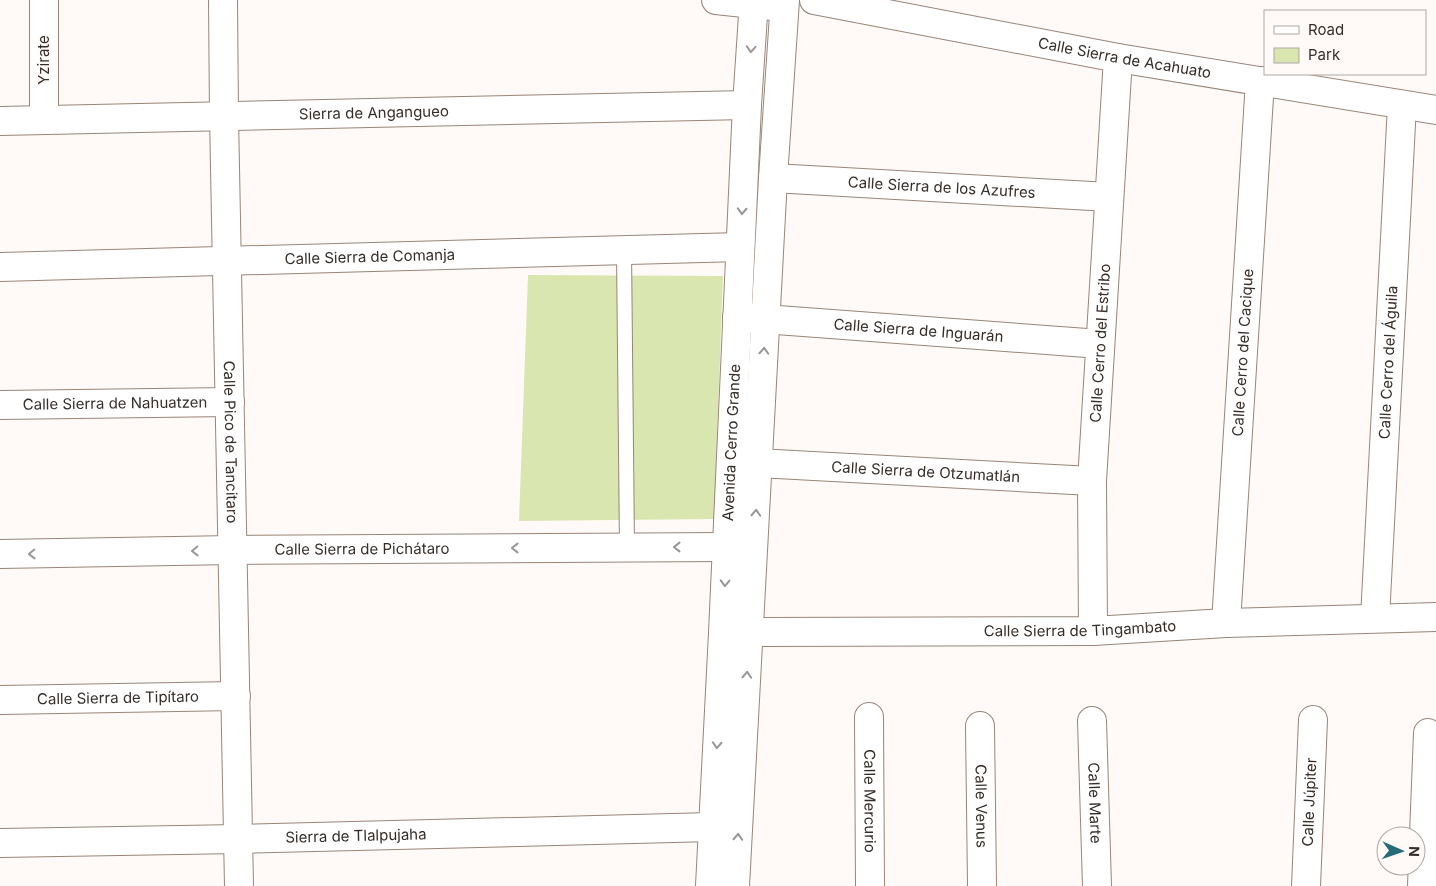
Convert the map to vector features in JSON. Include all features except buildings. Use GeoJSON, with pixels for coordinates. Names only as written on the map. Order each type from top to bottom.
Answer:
{"type":"FeatureCollection","features":[{"type":"Feature","properties":{"kind":"street","name":"Yzirate"},"geometry":{"type":"LineString","coordinates":[[44,0],[44,120]]}},
{"type":"Feature","properties":{"kind":"street","name":"Calle Pico de Tancitaro"},"geometry":{"type":"LineString","coordinates":[[223,0],[239,886]]}},
{"type":"Feature","properties":{"kind":"street","name":"Calle Sierra de Acahuato"},"geometry":{"type":"LineString","coordinates":[[716,0],[784,3],[814,0],[1118,58],[1436,110]]}},
{"type":"Feature","properties":{"kind":"street","name":"Avenida Cerro Grande"},"geometry":{"type":"LineString","coordinates":[[735,886],[737,632],[726,547],[746,105],[754,2]]}},
{"type":"Feature","properties":{"kind":"street","name":"Avenida Cerro Grande"},"geometry":{"type":"LineString","coordinates":[[710,886],[712,827],[758,463],[784,3]]}},
{"type":"Feature","properties":{"kind":"street","name":"Calle Cerro del Estribo"},"geometry":{"type":"LineString","coordinates":[[1093,630],[1092,481],[1118,58]]}},
{"type":"Feature","properties":{"kind":"street","name":"Calle Cerro del Cacique"},"geometry":{"type":"LineString","coordinates":[[1226,623],[1260,81]]}},
{"type":"Feature","properties":{"kind":"street","name":"Sierra de Angangueo"},"geometry":{"type":"LineString","coordinates":[[0,121],[746,105]]}},
{"type":"Feature","properties":{"kind":"street","name":"Calle Cerro del Águila"},"geometry":{"type":"LineString","coordinates":[[1375,618],[1402,105]]}},
{"type":"Feature","properties":{"kind":"street","name":"Calle Sierra de los Azufres"},"geometry":{"type":"LineString","coordinates":[[773,178],[1109,196]]}},
{"type":"Feature","properties":{"kind":"street","name":"Calle Sierra de Comanja"},"geometry":{"type":"LineString","coordinates":[[0,268],[227,260],[740,247]]}},
{"type":"Feature","properties":{"kind":"street","name":"Calle Sierra de Inguarán"},"geometry":{"type":"LineString","coordinates":[[737,317],[1100,344]]}},
{"type":"Feature","properties":{"kind":"street","name":"Calle Sierra de Nahuatzen"},"geometry":{"type":"LineString","coordinates":[[0,405],[230,402]]}},
{"type":"Feature","properties":{"kind":"street","name":"Calle Sierra de Otzumatlán"},"geometry":{"type":"LineString","coordinates":[[758,463],[1092,481]]}},
{"type":"Feature","properties":{"kind":"street","name":"Calle Sierra de Pichátaro"},"geometry":{"type":"LineString","coordinates":[[0,554],[233,550],[726,547]]}},
{"type":"Feature","properties":{"kind":"street","name":"Calle Sierra de Tingambato"},"geometry":{"type":"LineString","coordinates":[[737,632],[1093,630],[1226,623],[1436,617]]}},
{"type":"Feature","properties":{"kind":"street","name":"Calle Sierra de Tipítaro"},"geometry":{"type":"LineString","coordinates":[[0,700],[236,696]]}},
{"type":"Feature","properties":{"kind":"street","name":"Calle Mercurio"},"geometry":{"type":"LineString","coordinates":[[869,716],[870,886]]}},
{"type":"Feature","properties":{"kind":"street","name":"Calle Júpiter"},"geometry":{"type":"LineString","coordinates":[[1306,886],[1313,720]]}},
{"type":"Feature","properties":{"kind":"street","name":"Calle Marte"},"geometry":{"type":"LineString","coordinates":[[1092,721],[1097,886]]}},
{"type":"Feature","properties":{"kind":"street","name":"Calle Venus"},"geometry":{"type":"LineString","coordinates":[[980,726],[982,886]]}},
{"type":"Feature","properties":{"kind":"street"},"geometry":{"type":"LineString","coordinates":[[1422,886],[1428,733]]}},
{"type":"Feature","properties":{"kind":"street","name":"Sierra de Tlalpujaha"},"geometry":{"type":"LineString","coordinates":[[0,843],[712,827]]}},
{"type":"Feature","properties":{"kind":"lane"},"geometry":{"type":"LineString","coordinates":[[624,250],[627,548]]}},
{"type":"Feature","properties":{"kind":"green space"},"geometry":{"type":"Polygon","coordinates":[[[528,275],[723,276],[714,519],[519,521],[528,275]]]}}]}
